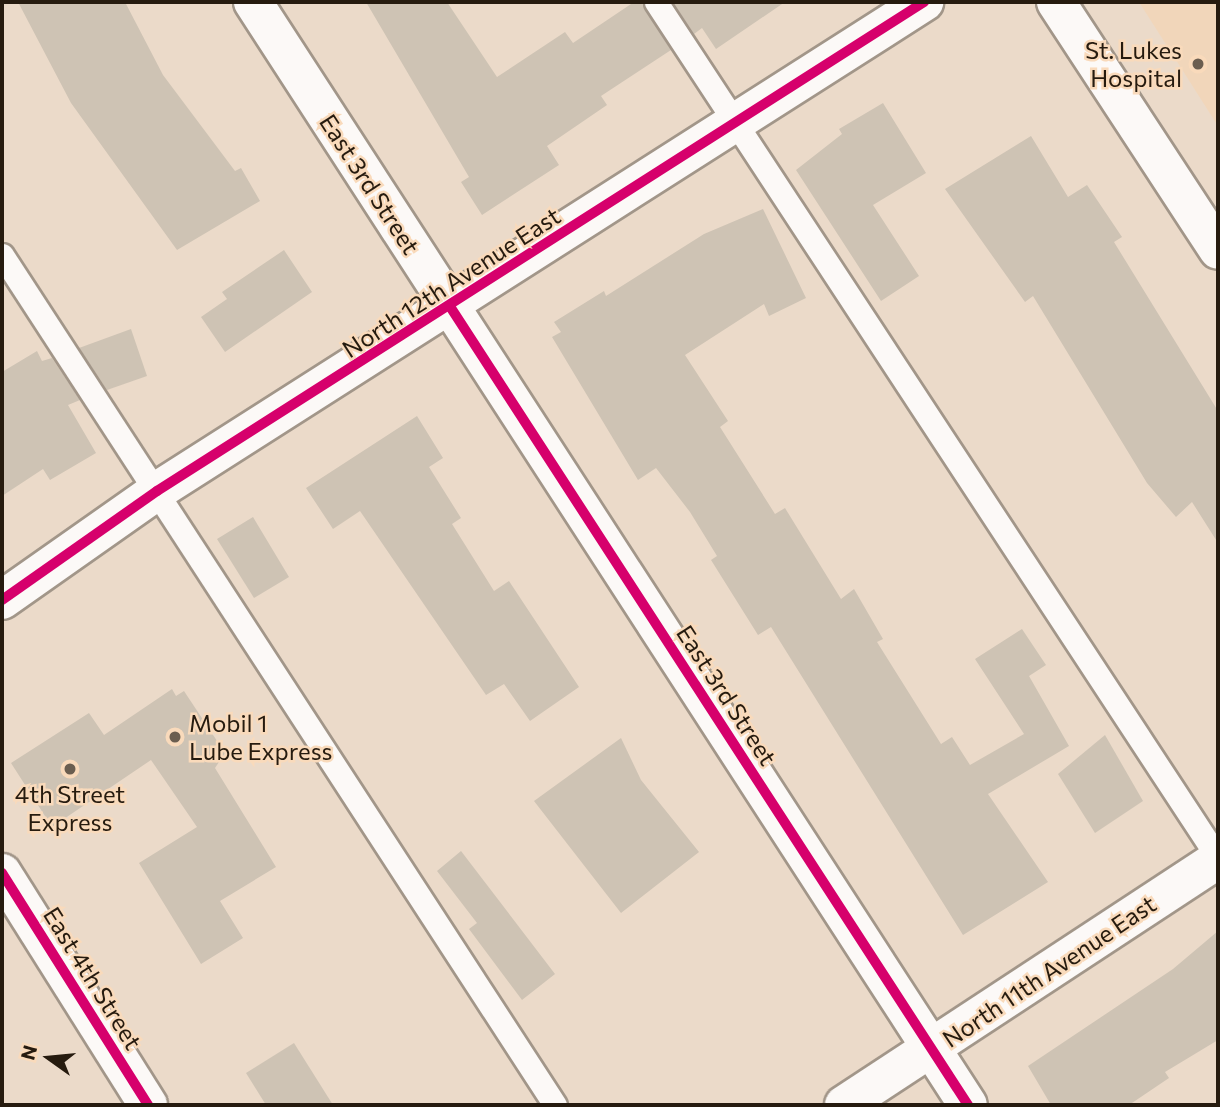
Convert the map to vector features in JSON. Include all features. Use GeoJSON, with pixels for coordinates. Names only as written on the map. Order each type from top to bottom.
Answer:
{"type":"FeatureCollection","features":[{"type":"Feature","properties":{"kind":"street","name":"East 3rd Street"},"geometry":{"type":"LineString","coordinates":[[253,2],[968,1105]]}},
{"type":"Feature","properties":{"kind":"street","name":"North 12th Avenue East"},"geometry":{"type":"LineString","coordinates":[[2,600],[157,491],[451,308],[924,2]]}},
{"type":"Feature","properties":{"kind":"street"},"geometry":{"type":"LineString","coordinates":[[1056,2],[1218,250]]}},
{"type":"Feature","properties":{"kind":"street","name":"North 11th Avenue East"},"geometry":{"type":"LineString","coordinates":[[844,1105],[1218,858]]}},
{"type":"Feature","properties":{"kind":"street","name":"East 4th Street"},"geometry":{"type":"LineString","coordinates":[[2,873],[148,1105]]}},
{"type":"Feature","properties":{"kind":"lane"},"geometry":{"type":"LineString","coordinates":[[656,2],[1218,858]]}},
{"type":"Feature","properties":{"kind":"lane"},"geometry":{"type":"LineString","coordinates":[[2,255],[555,1105]]}},
{"type":"Feature","properties":{"kind":"shaded area","name":"St. Lukes Hospital"},"geometry":{"type":"Polygon","coordinates":[[[1139,2],[1218,2],[1218,126],[1139,2]]]}},
{"type":"Feature","properties":{"kind":"building"},"geometry":{"type":"Polygon","coordinates":[[[18,2],[125,2],[163,75],[235,171],[241,168],[260,201],[177,250],[71,103],[18,2]]]}},
{"type":"Feature","properties":{"kind":"building"},"geometry":{"type":"Polygon","coordinates":[[[366,2],[447,2],[497,77],[565,32],[573,43],[634,2],[642,2],[671,50],[601,96],[607,105],[547,146],[559,165],[482,215],[461,182],[469,177],[366,2]]]}},
{"type":"Feature","properties":{"kind":"building"},"geometry":{"type":"Polygon","coordinates":[[[673,2],[785,2],[716,49],[702,28],[694,34],[673,2]]]}},
{"type":"Feature","properties":{"kind":"building"},"geometry":{"type":"Polygon","coordinates":[[[883,103],[926,173],[873,205],[919,276],[881,301],[796,170],[842,134],[839,129],[883,103]]]}},
{"type":"Feature","properties":{"kind":"building"},"geometry":{"type":"Polygon","coordinates":[[[1031,136],[1068,197],[1087,185],[1122,237],[1114,242],[1218,411],[1218,543],[1192,502],[1176,517],[1147,483],[1033,296],[1025,302],[945,189],[1031,136]]]}},
{"type":"Feature","properties":{"kind":"building"},"geometry":{"type":"Polygon","coordinates":[[[763,209],[806,298],[769,316],[764,304],[685,355],[728,421],[720,427],[775,514],[785,508],[841,599],[854,589],[883,639],[877,642],[941,744],[952,737],[970,765],[1024,734],[975,659],[1022,629],[1046,665],[1029,676],[1069,746],[988,794],[1048,882],[963,935],[771,627],[758,635],[711,560],[717,556],[690,512],[656,468],[638,480],[552,337],[561,332],[554,322],[604,291],[606,296],[704,234],[763,209]]]}},
{"type":"Feature","properties":{"kind":"building"},"geometry":{"type":"Polygon","coordinates":[[[284,250],[312,292],[225,352],[201,317],[227,299],[222,292],[284,250]]]}},
{"type":"Feature","properties":{"kind":"building"},"geometry":{"type":"Polygon","coordinates":[[[131,329],[147,376],[107,390],[79,348],[131,329]]]}},
{"type":"Feature","properties":{"kind":"building"},"geometry":{"type":"Polygon","coordinates":[[[37,351],[42,361],[52,358],[80,400],[68,405],[96,453],[50,480],[43,469],[2,496],[2,372],[37,351]]]}},
{"type":"Feature","properties":{"kind":"building"},"geometry":{"type":"Polygon","coordinates":[[[417,416],[443,458],[429,467],[461,518],[452,524],[494,591],[509,581],[579,687],[530,721],[504,684],[486,695],[360,511],[333,529],[306,488],[417,416]]]}},
{"type":"Feature","properties":{"kind":"building"},"geometry":{"type":"Polygon","coordinates":[[[253,517],[289,577],[254,598],[217,539],[253,517]]]}},
{"type":"Feature","properties":{"kind":"building"},"geometry":{"type":"Polygon","coordinates":[[[172,689],[176,696],[184,691],[225,753],[215,768],[276,867],[220,901],[243,938],[201,964],[139,863],[197,827],[151,760],[52,827],[11,763],[89,713],[104,735],[172,689]]]}},
{"type":"Feature","properties":{"kind":"building"},"geometry":{"type":"Polygon","coordinates":[[[1105,735],[1143,801],[1095,833],[1058,774],[1105,735]]]}},
{"type":"Feature","properties":{"kind":"building"},"geometry":{"type":"Polygon","coordinates":[[[621,738],[641,780],[699,852],[621,913],[534,801],[621,738]]]}},
{"type":"Feature","properties":{"kind":"building"},"geometry":{"type":"Polygon","coordinates":[[[461,851],[555,974],[522,1000],[469,929],[477,923],[437,871],[461,851]]]}},
{"type":"Feature","properties":{"kind":"building"},"geometry":{"type":"Polygon","coordinates":[[[1218,931],[1218,1040],[1165,1072],[1169,1078],[1129,1105],[1051,1105],[1028,1066],[1173,969],[1218,931]]]}},
{"type":"Feature","properties":{"kind":"building"},"geometry":{"type":"Polygon","coordinates":[[[294,1043],[333,1105],[266,1105],[246,1073],[294,1043]]]}},
{"type":"Feature","properties":{"kind":"cycle path"},"geometry":{"type":"LineString","coordinates":[[2,600],[157,491],[924,2]]}},
{"type":"Feature","properties":{"kind":"cycle path"},"geometry":{"type":"LineString","coordinates":[[451,308],[968,1105]]}},
{"type":"Feature","properties":{"kind":"cycle path"},"geometry":{"type":"LineString","coordinates":[[2,873],[148,1105]]}},
{"type":"Feature","properties":{"kind":"place","name":"St. Lukes Hospital"},"geometry":{"type":"Point","coordinates":[1198,64]}},
{"type":"Feature","properties":{"kind":"place","name":"Mobil 1 Lube Express"},"geometry":{"type":"Point","coordinates":[175,737]}},
{"type":"Feature","properties":{"kind":"place","name":"4th Street Express"},"geometry":{"type":"Point","coordinates":[70,769]}}]}
